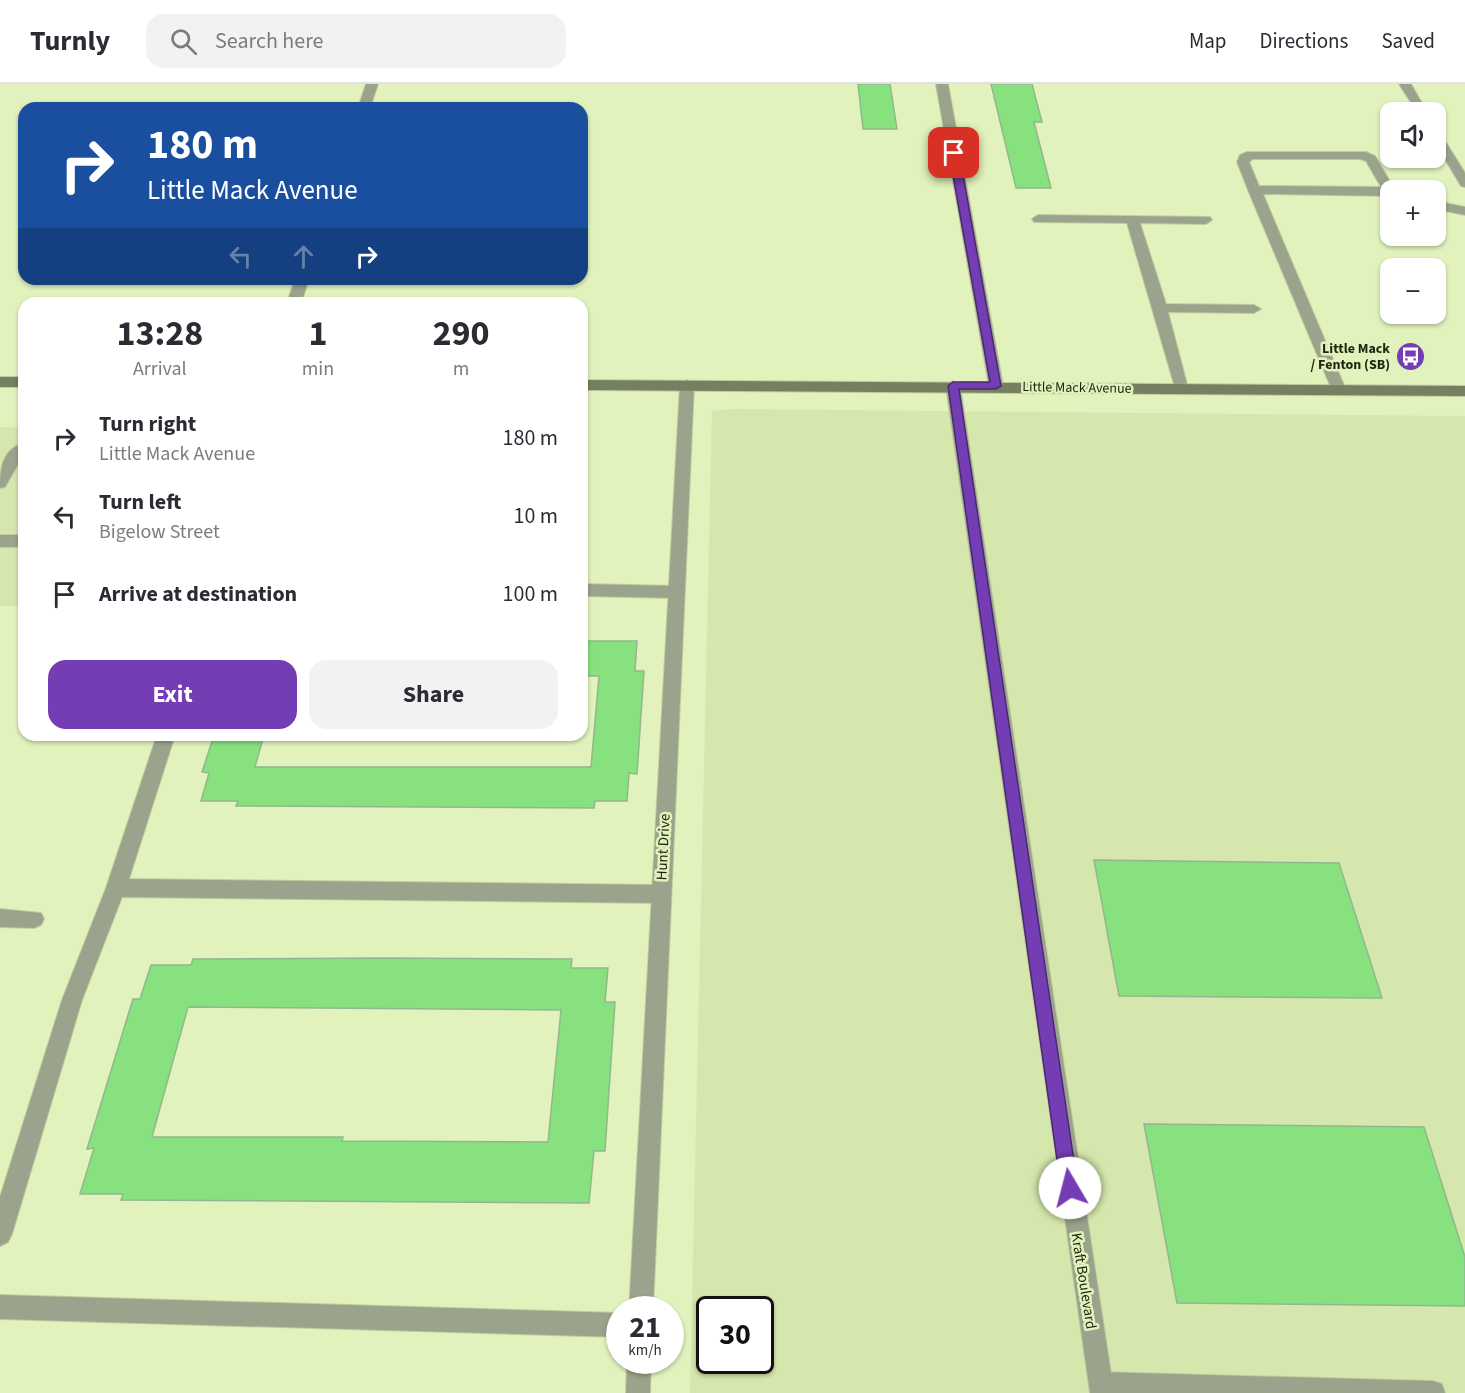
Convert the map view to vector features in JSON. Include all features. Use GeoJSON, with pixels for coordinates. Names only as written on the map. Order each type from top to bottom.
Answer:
{"type":"FeatureCollection","features":[{"type":"Feature","properties":{"kind":"main road"},"geometry":{"type":"LineString","coordinates":[[0,382],[18,382]]}},
{"type":"Feature","properties":{"kind":"main road","name":"Little Mack Avenue"},"geometry":{"type":"LineString","coordinates":[[588,385],[1465,391]]}},
{"type":"Feature","properties":{"kind":"street"},"geometry":{"type":"LineString","coordinates":[[366,102],[372,84]]}},
{"type":"Feature","properties":{"kind":"street"},"geometry":{"type":"LineString","coordinates":[[942,84],[996,386]]}},
{"type":"Feature","properties":{"kind":"street"},"geometry":{"type":"LineString","coordinates":[[1405,84],[1416,102]]}},
{"type":"Feature","properties":{"kind":"street"},"geometry":{"type":"LineString","coordinates":[[1446,152],[1465,183]]}},
{"type":"Feature","properties":{"kind":"street"},"geometry":{"type":"LineString","coordinates":[[1339,390],[1243,162],[1244,158],[1251,155],[1353,154],[1371,159],[1383,180]]}},
{"type":"Feature","properties":{"kind":"street"},"geometry":{"type":"LineString","coordinates":[[1254,190],[1380,191]]}},
{"type":"Feature","properties":{"kind":"street"},"geometry":{"type":"LineString","coordinates":[[1446,207],[1465,211]]}},
{"type":"Feature","properties":{"kind":"street"},"geometry":{"type":"LineString","coordinates":[[1038,219],[1206,220]]}},
{"type":"Feature","properties":{"kind":"street"},"geometry":{"type":"LineString","coordinates":[[1132,219],[1160,308],[1181,388]]}},
{"type":"Feature","properties":{"kind":"street"},"geometry":{"type":"LineString","coordinates":[[1160,308],[1254,309]]}},
{"type":"Feature","properties":{"kind":"street","name":"Hunt Drive"},"geometry":{"type":"LineString","coordinates":[[641,1296],[687,385]]}},
{"type":"Feature","properties":{"kind":"street","name":"Kraft Boulevard"},"geometry":{"type":"LineString","coordinates":[[953,386],[1066,1164],[1102,1388]]}},
{"type":"Feature","properties":{"kind":"street"},"geometry":{"type":"LineString","coordinates":[[0,483],[18,451]]}},
{"type":"Feature","properties":{"kind":"street"},"geometry":{"type":"LineString","coordinates":[[0,541],[18,541]]}},
{"type":"Feature","properties":{"kind":"street"},"geometry":{"type":"LineString","coordinates":[[588,590],[676,592]]}},
{"type":"Feature","properties":{"kind":"street"},"geometry":{"type":"LineString","coordinates":[[0,1234],[72,1000],[116,888],[164,741]]}},
{"type":"Feature","properties":{"kind":"street"},"geometry":{"type":"LineString","coordinates":[[116,888],[660,894]]}},
{"type":"Feature","properties":{"kind":"street"},"geometry":{"type":"LineString","coordinates":[[0,918],[34,918]]}},
{"type":"Feature","properties":{"kind":"street"},"geometry":{"type":"LineString","coordinates":[[0,1308],[606,1325]]}},
{"type":"Feature","properties":{"kind":"street"},"geometry":{"type":"LineString","coordinates":[[638,1393],[639,1374]]}},
{"type":"Feature","properties":{"kind":"street"},"geometry":{"type":"LineString","coordinates":[[1102,1388],[1209,1385],[1433,1393]]}},
{"type":"Feature","properties":{"kind":"shaded area"},"geometry":{"type":"Polygon","coordinates":[[[735,409],[1465,416],[1465,1393],[690,1393],[712,411],[735,409]]]}},
{"type":"Feature","properties":{"kind":"shaded area"},"geometry":{"type":"Polygon","coordinates":[[[0,427],[18,428],[18,606],[0,606],[0,427]]]}},
{"type":"Feature","properties":{"kind":"building"},"geometry":{"type":"Polygon","coordinates":[[[858,84],[890,84],[897,129],[863,129],[858,84]]]}},
{"type":"Feature","properties":{"kind":"building"},"geometry":{"type":"Polygon","coordinates":[[[991,84],[1032,84],[1042,122],[1034,122],[1051,188],[1016,188],[991,84]]]}},
{"type":"Feature","properties":{"kind":"building"},"geometry":{"type":"Polygon","coordinates":[[[588,641],[637,641],[635,671],[644,671],[637,774],[629,773],[627,801],[595,801],[594,808],[236,806],[238,801],[201,801],[209,773],[202,772],[212,741],[262,741],[255,767],[591,767],[599,676],[588,676],[588,641]]]}},
{"type":"Feature","properties":{"kind":"building"},"geometry":{"type":"Polygon","coordinates":[[[1094,860],[1339,863],[1382,998],[1119,996],[1094,860]]]}},
{"type":"Feature","properties":{"kind":"building"},"geometry":{"type":"Polygon","coordinates":[[[193,959],[572,959],[571,968],[608,968],[605,1002],[615,1002],[605,1151],[594,1151],[589,1203],[121,1200],[123,1194],[80,1194],[94,1148],[87,1149],[133,999],[140,999],[151,965],[191,965],[193,959]],[[188,1007],[152,1137],[343,1137],[342,1141],[548,1142],[561,1010],[188,1007]]]}},
{"type":"Feature","properties":{"kind":"building"},"geometry":{"type":"Polygon","coordinates":[[[1144,1124],[1424,1127],[1465,1257],[1465,1306],[1177,1303],[1144,1124]]]}},
{"type":"Feature","properties":{"kind":"place","name":"Little Mack / Fenton (SB)"},"geometry":{"type":"Point","coordinates":[1411,356]}},
{"type":"Feature","properties":{"kind":"route"},"geometry":{"type":"LineString","coordinates":[[954,153],[996,386],[953,386],[1070,1188]]}}]}
